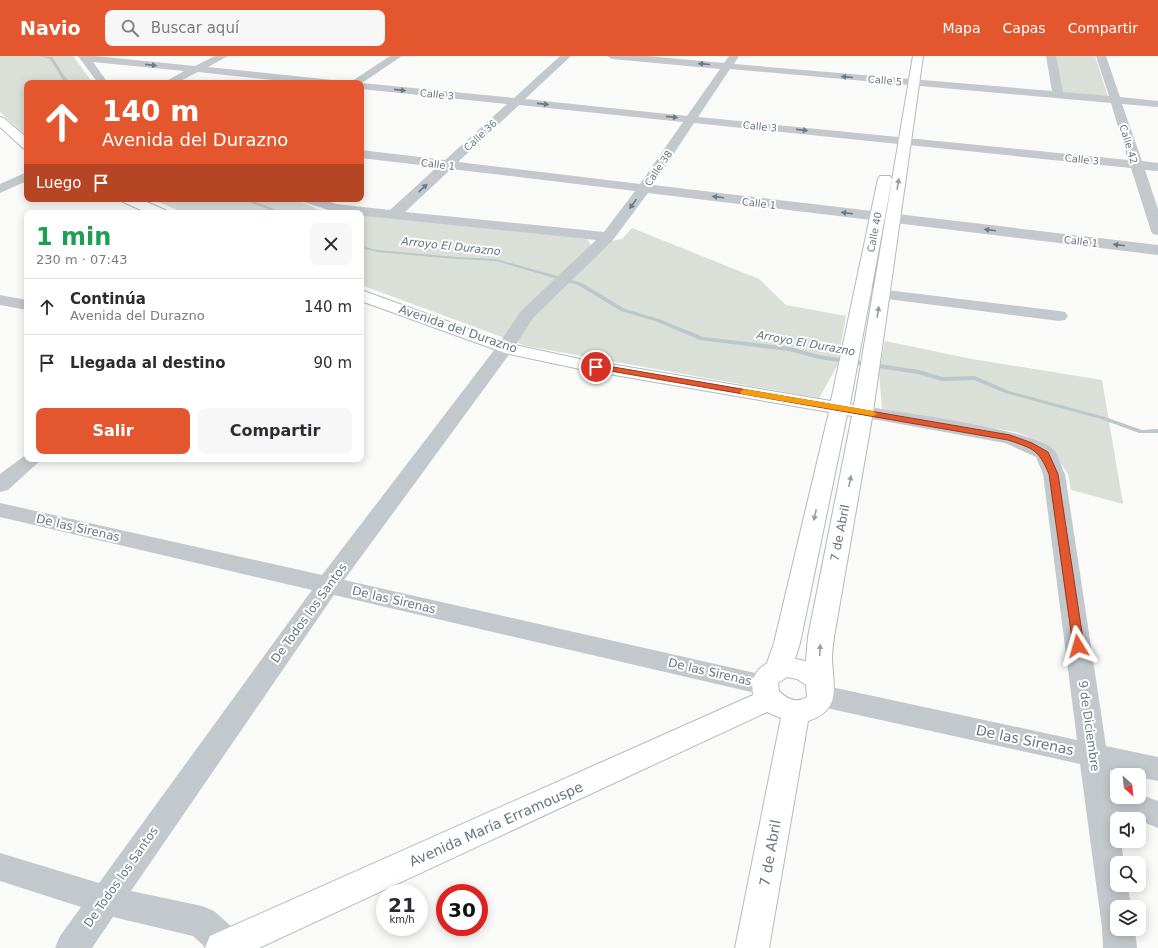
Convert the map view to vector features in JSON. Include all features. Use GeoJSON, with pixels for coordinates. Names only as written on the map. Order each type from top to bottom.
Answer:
{"type":"FeatureCollection","features":[{"type":"Feature","properties":{"kind":"main road","name":"Calle 40"},"geometry":{"type":"LineString","coordinates":[[869,377],[892,219],[899,140],[907,82],[906,56]]}},
{"type":"Feature","properties":{"kind":"main road","name":"Calle 40"},"geometry":{"type":"LineString","coordinates":[[907,82],[918,56]]}},
{"type":"Feature","properties":{"kind":"main road"},"geometry":{"type":"LineString","coordinates":[[0,121],[24,142]]}},
{"type":"Feature","properties":{"kind":"main road","name":"Calle 40"},"geometry":{"type":"LineString","coordinates":[[839,408],[877,217],[899,140]]}},
{"type":"Feature","properties":{"kind":"main road"},"geometry":{"type":"LineString","coordinates":[[135,202],[153,210]]}},
{"type":"Feature","properties":{"kind":"main road","name":"Avenida del Durazno"},"geometry":{"type":"LineString","coordinates":[[364,296],[505,348],[580,364],[863,412]]}},
{"type":"Feature","properties":{"kind":"main road","name":"7 de Abril"},"geometry":{"type":"LineString","coordinates":[[822,692],[819,658],[820,636],[869,377]]}},
{"type":"Feature","properties":{"kind":"main road","name":"7 de Abril"},"geometry":{"type":"LineString","coordinates":[[752,948],[777,691],[839,408]]}},
{"type":"Feature","properties":{"kind":"main road"},"geometry":{"type":"LineString","coordinates":[[787,667],[805,670],[819,682],[822,692],[819,702],[805,711],[777,691],[787,667]]}},
{"type":"Feature","properties":{"kind":"main road","name":"Avenida María Erramouspe"},"geometry":{"type":"LineString","coordinates":[[227,947],[777,691]]}},
{"type":"Feature","properties":{"kind":"street"},"geometry":{"type":"LineString","coordinates":[[174,80],[223,56]]}},
{"type":"Feature","properties":{"kind":"street"},"geometry":{"type":"LineString","coordinates":[[359,80],[396,56]]}},
{"type":"Feature","properties":{"kind":"street","name":"Calle 36"},"geometry":{"type":"LineString","coordinates":[[394,214],[566,56]]}},
{"type":"Feature","properties":{"kind":"street","name":"Calle 5"},"geometry":{"type":"LineString","coordinates":[[612,56],[731,61],[907,82],[1158,104]]}},
{"type":"Feature","properties":{"kind":"street"},"geometry":{"type":"LineString","coordinates":[[1051,56],[1058,95]]}},
{"type":"Feature","properties":{"kind":"street","name":"Calle 42"},"geometry":{"type":"LineString","coordinates":[[1101,56],[1158,231]]}},
{"type":"Feature","properties":{"kind":"street"},"geometry":{"type":"LineString","coordinates":[[84,57],[304,80]]}},
{"type":"Feature","properties":{"kind":"street"},"geometry":{"type":"LineString","coordinates":[[84,57],[101,80]]}},
{"type":"Feature","properties":{"kind":"street","name":"Calle 38"},"geometry":{"type":"LineString","coordinates":[[564,279],[608,237],[644,188],[731,61]]}},
{"type":"Feature","properties":{"kind":"street","name":"Calle 3"},"geometry":{"type":"LineString","coordinates":[[364,86],[1158,167]]}},
{"type":"Feature","properties":{"kind":"street","name":"Calle 1"},"geometry":{"type":"LineString","coordinates":[[364,154],[1158,250]]}},
{"type":"Feature","properties":{"kind":"street"},"geometry":{"type":"LineString","coordinates":[[1,187],[24,177]]}},
{"type":"Feature","properties":{"kind":"street"},"geometry":{"type":"LineString","coordinates":[[317,202],[334,208],[354,210]]}},
{"type":"Feature","properties":{"kind":"street"},"geometry":{"type":"LineString","coordinates":[[364,211],[608,237]]}},
{"type":"Feature","properties":{"kind":"street","name":"De Todos los Santos"},"geometry":{"type":"LineString","coordinates":[[72,948],[328,585],[505,348],[527,315],[564,279]]}},
{"type":"Feature","properties":{"kind":"street"},"geometry":{"type":"LineString","coordinates":[[862,292],[881,293],[1059,316]]}},
{"type":"Feature","properties":{"kind":"street"},"geometry":{"type":"LineString","coordinates":[[0,300],[24,304]]}},
{"type":"Feature","properties":{"kind":"street","name":"9 de Diciembre"},"geometry":{"type":"LineString","coordinates":[[863,412],[1010,438],[1029,445],[1044,454],[1054,474],[1114,900]]}},
{"type":"Feature","properties":{"kind":"street"},"geometry":{"type":"LineString","coordinates":[[0,485],[28,462]]}},
{"type":"Feature","properties":{"kind":"street","name":"De las Sirenas"},"geometry":{"type":"LineString","coordinates":[[0,510],[328,585],[777,691]]}},
{"type":"Feature","properties":{"kind":"street","name":"De las Sirenas"},"geometry":{"type":"LineString","coordinates":[[822,692],[1158,769]]}},
{"type":"Feature","properties":{"kind":"street"},"geometry":{"type":"LineString","coordinates":[[1098,790],[1158,815]]}},
{"type":"Feature","properties":{"kind":"street"},"geometry":{"type":"LineString","coordinates":[[0,867],[105,900],[202,922],[227,947]]}},
{"type":"Feature","properties":{"kind":"street"},"geometry":{"type":"LineString","coordinates":[[1119,936],[1120,948]]}},
{"type":"Feature","properties":{"kind":"shaded area"},"geometry":{"type":"Polygon","coordinates":[[[0,56],[73,56],[91,80],[24,80],[24,133],[0,112],[0,56]]]}},
{"type":"Feature","properties":{"kind":"shaded area"},"geometry":{"type":"Polygon","coordinates":[[[1055,56],[1095,56],[1108,97],[1063,93],[1055,56]]]}},
{"type":"Feature","properties":{"kind":"shaded area"},"geometry":{"type":"Polygon","coordinates":[[[159,202],[302,202],[319,210],[177,210],[159,202]]]}},
{"type":"Feature","properties":{"kind":"shaded area"},"geometry":{"type":"Polygon","coordinates":[[[364,214],[587,239],[591,245],[622,239],[632,228],[759,279],[786,305],[846,316],[837,366],[819,398],[526,346],[364,286],[364,214]]]}},
{"type":"Feature","properties":{"kind":"shaded area"},"geometry":{"type":"Polygon","coordinates":[[[885,341],[972,359],[1102,380],[1123,504],[1071,490],[1068,474],[1056,456],[1041,442],[1016,432],[882,409],[879,372],[885,341]]]}},
{"type":"Feature","properties":{"kind":"waterway","name":"Arroyo El Durazno"},"geometry":{"type":"LineString","coordinates":[[41,56],[51,58],[65,80]]}},
{"type":"Feature","properties":{"kind":"waterway","name":"Arroyo El Durazno"},"geometry":{"type":"LineString","coordinates":[[252,202],[274,210]]}},
{"type":"Feature","properties":{"kind":"waterway","name":"Arroyo El Durazno"},"geometry":{"type":"LineString","coordinates":[[364,248],[377,251],[496,260],[580,284],[623,310],[657,320],[702,339],[789,349],[819,357],[919,372],[942,379],[975,378],[1007,392],[1103,418],[1141,432],[1158,431]]}},
{"type":"Feature","properties":{"kind":"slow traffic"},"geometry":{"type":"LineString","coordinates":[[744,392],[873,414]]}},
{"type":"Feature","properties":{"kind":"route"},"geometry":{"type":"LineString","coordinates":[[596,367],[1010,438],[1029,445],[1044,454],[1054,474],[1078,646]]}}]}
